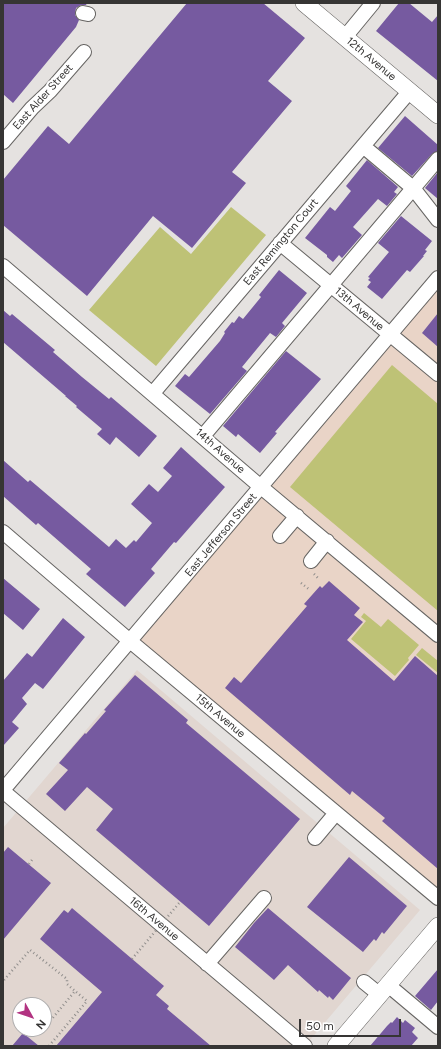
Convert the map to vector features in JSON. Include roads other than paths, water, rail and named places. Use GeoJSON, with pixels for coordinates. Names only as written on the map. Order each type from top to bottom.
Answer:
{"type":"FeatureCollection","features":[{"type":"Feature","properties":{"kind":"main road","name":"12th Avenue"},"geometry":{"type":"LineString","coordinates":[[304,3],[409,92],[437,112]]}},
{"type":"Feature","properties":{"kind":"main road"},"geometry":{"type":"LineString","coordinates":[[336,1046],[438,926]]}},
{"type":"Feature","properties":{"kind":"street"},"geometry":{"type":"LineString","coordinates":[[345,37],[374,3]]}},
{"type":"Feature","properties":{"kind":"street","name":"East Alder Street"},"geometry":{"type":"LineString","coordinates":[[3,142],[84,52]]}},
{"type":"Feature","properties":{"kind":"street","name":"East Remington Court"},"geometry":{"type":"LineString","coordinates":[[153,393],[409,92]]}},
{"type":"Feature","properties":{"kind":"street"},"geometry":{"type":"LineString","coordinates":[[363,146],[413,188],[438,220]]}},
{"type":"Feature","properties":{"kind":"street"},"geometry":{"type":"LineString","coordinates":[[203,436],[438,159]]}},
{"type":"Feature","properties":{"kind":"street","name":"13th Avenue"},"geometry":{"type":"LineString","coordinates":[[280,243],[438,374]]}},
{"type":"Feature","properties":{"kind":"street","name":"14th Avenue"},"geometry":{"type":"LineString","coordinates":[[3,266],[261,487],[438,635]]}},
{"type":"Feature","properties":{"kind":"street","name":"East Jefferson Street"},"geometry":{"type":"LineString","coordinates":[[3,791],[438,278]]}},
{"type":"Feature","properties":{"kind":"street"},"geometry":{"type":"LineString","coordinates":[[280,536],[297,516]]}},
{"type":"Feature","properties":{"kind":"street","name":"15th Avenue"},"geometry":{"type":"LineString","coordinates":[[3,532],[130,641],[438,898]]}},
{"type":"Feature","properties":{"kind":"street"},"geometry":{"type":"LineString","coordinates":[[311,561],[326,541]]}},
{"type":"Feature","properties":{"kind":"street","name":"16th Avenue"},"geometry":{"type":"LineString","coordinates":[[3,791],[305,1046]]}},
{"type":"Feature","properties":{"kind":"street"},"geometry":{"type":"LineString","coordinates":[[316,838],[336,813]]}},
{"type":"Feature","properties":{"kind":"street"},"geometry":{"type":"LineString","coordinates":[[208,964],[264,898]]}},
{"type":"Feature","properties":{"kind":"street"},"geometry":{"type":"LineString","coordinates":[[364,982],[384,990],[438,1027]]}}]}
